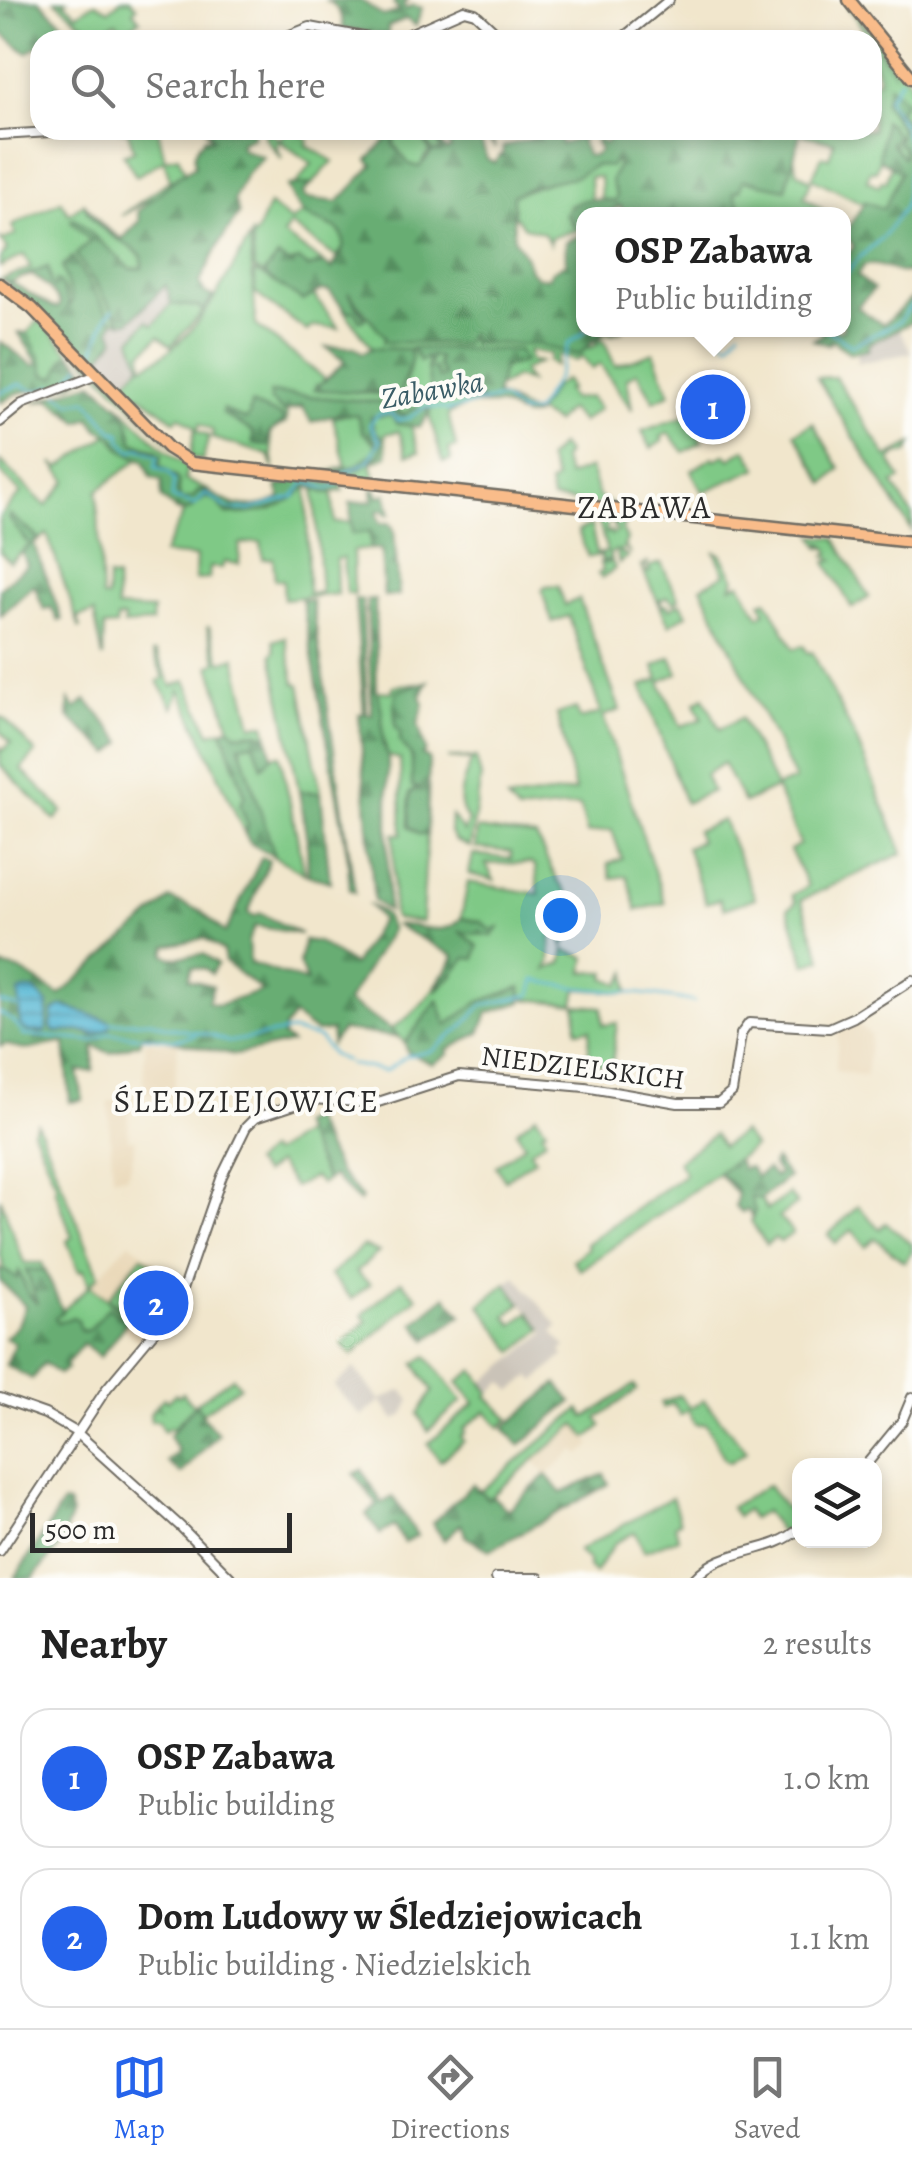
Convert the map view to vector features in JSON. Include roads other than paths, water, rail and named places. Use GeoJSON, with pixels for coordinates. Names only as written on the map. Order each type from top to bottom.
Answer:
{"type":"FeatureCollection","features":[{"type":"Feature","properties":{"kind":"main road"},"geometry":{"type":"LineString","coordinates":[[850,0],[874,30]]}},
{"type":"Feature","properties":{"kind":"main road"},"geometry":{"type":"LineString","coordinates":[[882,40],[912,78]]}},
{"type":"Feature","properties":{"kind":"main road"},"geometry":{"type":"LineString","coordinates":[[0,284],[27,304],[168,448],[192,462],[912,542]]}},
{"type":"Feature","properties":{"kind":"street"},"geometry":{"type":"LineString","coordinates":[[632,30],[669,0]]}},
{"type":"Feature","properties":{"kind":"street"},"geometry":{"type":"LineString","coordinates":[[418,30],[464,10],[475,12],[494,30]]}},
{"type":"Feature","properties":{"kind":"street"},"geometry":{"type":"LineString","coordinates":[[300,30],[310,26],[330,30]]}},
{"type":"Feature","properties":{"kind":"street"},"geometry":{"type":"LineString","coordinates":[[0,135],[30,133]]}},
{"type":"Feature","properties":{"kind":"street"},"geometry":{"type":"LineString","coordinates":[[0,422],[22,404],[96,375]]}},
{"type":"Feature","properties":{"kind":"street","name":"NIEDZIELSKICH"},"geometry":{"type":"LineString","coordinates":[[76,1432],[117,1375],[178,1303],[222,1176],[246,1127],[255,1118],[312,1099],[375,1103],[459,1076],[585,1088],[672,1102],[719,1102],[733,1088],[744,1028],[754,1022],[822,1029],[838,1025],[912,980]]}},
{"type":"Feature","properties":{"kind":"street"},"geometry":{"type":"LineString","coordinates":[[872,1458],[902,1421],[912,1397]]}},
{"type":"Feature","properties":{"kind":"street"},"geometry":{"type":"LineString","coordinates":[[0,1398],[45,1414],[76,1432],[181,1526],[231,1578]]}},
{"type":"Feature","properties":{"kind":"street"},"geometry":{"type":"LineString","coordinates":[[0,1552],[76,1432]]}},
{"type":"Feature","properties":{"kind":"street"},"geometry":{"type":"LineString","coordinates":[[695,1578],[716,1560],[792,1535]]}},
{"type":"Feature","properties":{"kind":"street"},"geometry":{"type":"LineString","coordinates":[[496,1578],[538,1578]]}},
{"type":"Feature","properties":{"kind":"water"},"geometry":{"type":"Polygon","coordinates":[[[34,990],[48,1004],[46,1032],[28,1032],[20,1025],[19,992],[34,990]]]}},
{"type":"Feature","properties":{"kind":"water"},"geometry":{"type":"Polygon","coordinates":[[[63,1006],[110,1021],[110,1028],[95,1035],[82,1031],[54,1032],[53,1011],[63,1006]]]}},
{"type":"Feature","properties":{"kind":"waterway"},"geometry":{"type":"LineString","coordinates":[[851,268],[884,236],[905,206],[911,155],[904,126],[887,99],[901,79]]}},
{"type":"Feature","properties":{"kind":"waterway","name":"Zabawka"},"geometry":{"type":"LineString","coordinates":[[839,337],[852,345],[899,322],[912,304]]}},
{"type":"Feature","properties":{"kind":"waterway"},"geometry":{"type":"LineString","coordinates":[[92,358],[113,309]]}},
{"type":"Feature","properties":{"kind":"waterway","name":"Zabawka"},"geometry":{"type":"LineString","coordinates":[[341,475],[369,461],[380,441],[370,424],[378,414],[391,413],[398,420],[409,418],[426,406],[449,410],[501,398],[521,413],[535,412],[557,378],[568,344],[578,337]]}},
{"type":"Feature","properties":{"kind":"waterway","name":"Zabawka"},"geometry":{"type":"LineString","coordinates":[[720,337],[729,344],[734,337]]}},
{"type":"Feature","properties":{"kind":"waterway"},"geometry":{"type":"LineString","coordinates":[[66,383],[80,366]]}},
{"type":"Feature","properties":{"kind":"waterway","name":"Zabawka"},"geometry":{"type":"LineString","coordinates":[[0,392],[21,384],[34,390],[52,385],[56,388]]}},
{"type":"Feature","properties":{"kind":"waterway","name":"Zabawka"},"geometry":{"type":"LineString","coordinates":[[58,394],[71,403],[87,400],[112,430],[121,434],[121,440],[131,451],[140,448],[158,457],[155,467],[168,472],[174,480],[172,498],[195,505],[206,494],[229,509],[249,510],[294,497],[305,482],[329,489],[338,484]]}},
{"type":"Feature","properties":{"kind":"waterway"},"geometry":{"type":"LineString","coordinates":[[349,1064],[385,1071],[407,1056],[432,1051],[483,1005],[531,995],[535,980],[694,1002]]}},
{"type":"Feature","properties":{"kind":"waterway"},"geometry":{"type":"LineString","coordinates":[[0,1002],[18,1007]]}},
{"type":"Feature","properties":{"kind":"waterway"},"geometry":{"type":"LineString","coordinates":[[0,1013],[24,1035],[93,1041],[109,1033],[174,1040],[195,1035]]}},
{"type":"Feature","properties":{"kind":"waterway"},"geometry":{"type":"LineString","coordinates":[[109,1023],[152,1021],[228,1042],[291,1031],[319,1038],[332,1055],[346,1061]]}},
{"type":"Feature","properties":{"kind":"place","name":"OSP Zabawa"},"geometry":{"type":"Point","coordinates":[713,407]}},
{"type":"Feature","properties":{"kind":"place","name":"Dom Ludowy w Śledziejowicach"},"geometry":{"type":"Point","coordinates":[156,1303]}},
{"type":"Feature","properties":{"kind":"district","name":"ZABAWA"},"geometry":{"type":"Point","coordinates":[645,507]}},
{"type":"Feature","properties":{"kind":"district","name":"ŚLEDZIEJOWICE"},"geometry":{"type":"Point","coordinates":[247,1101]}}]}
